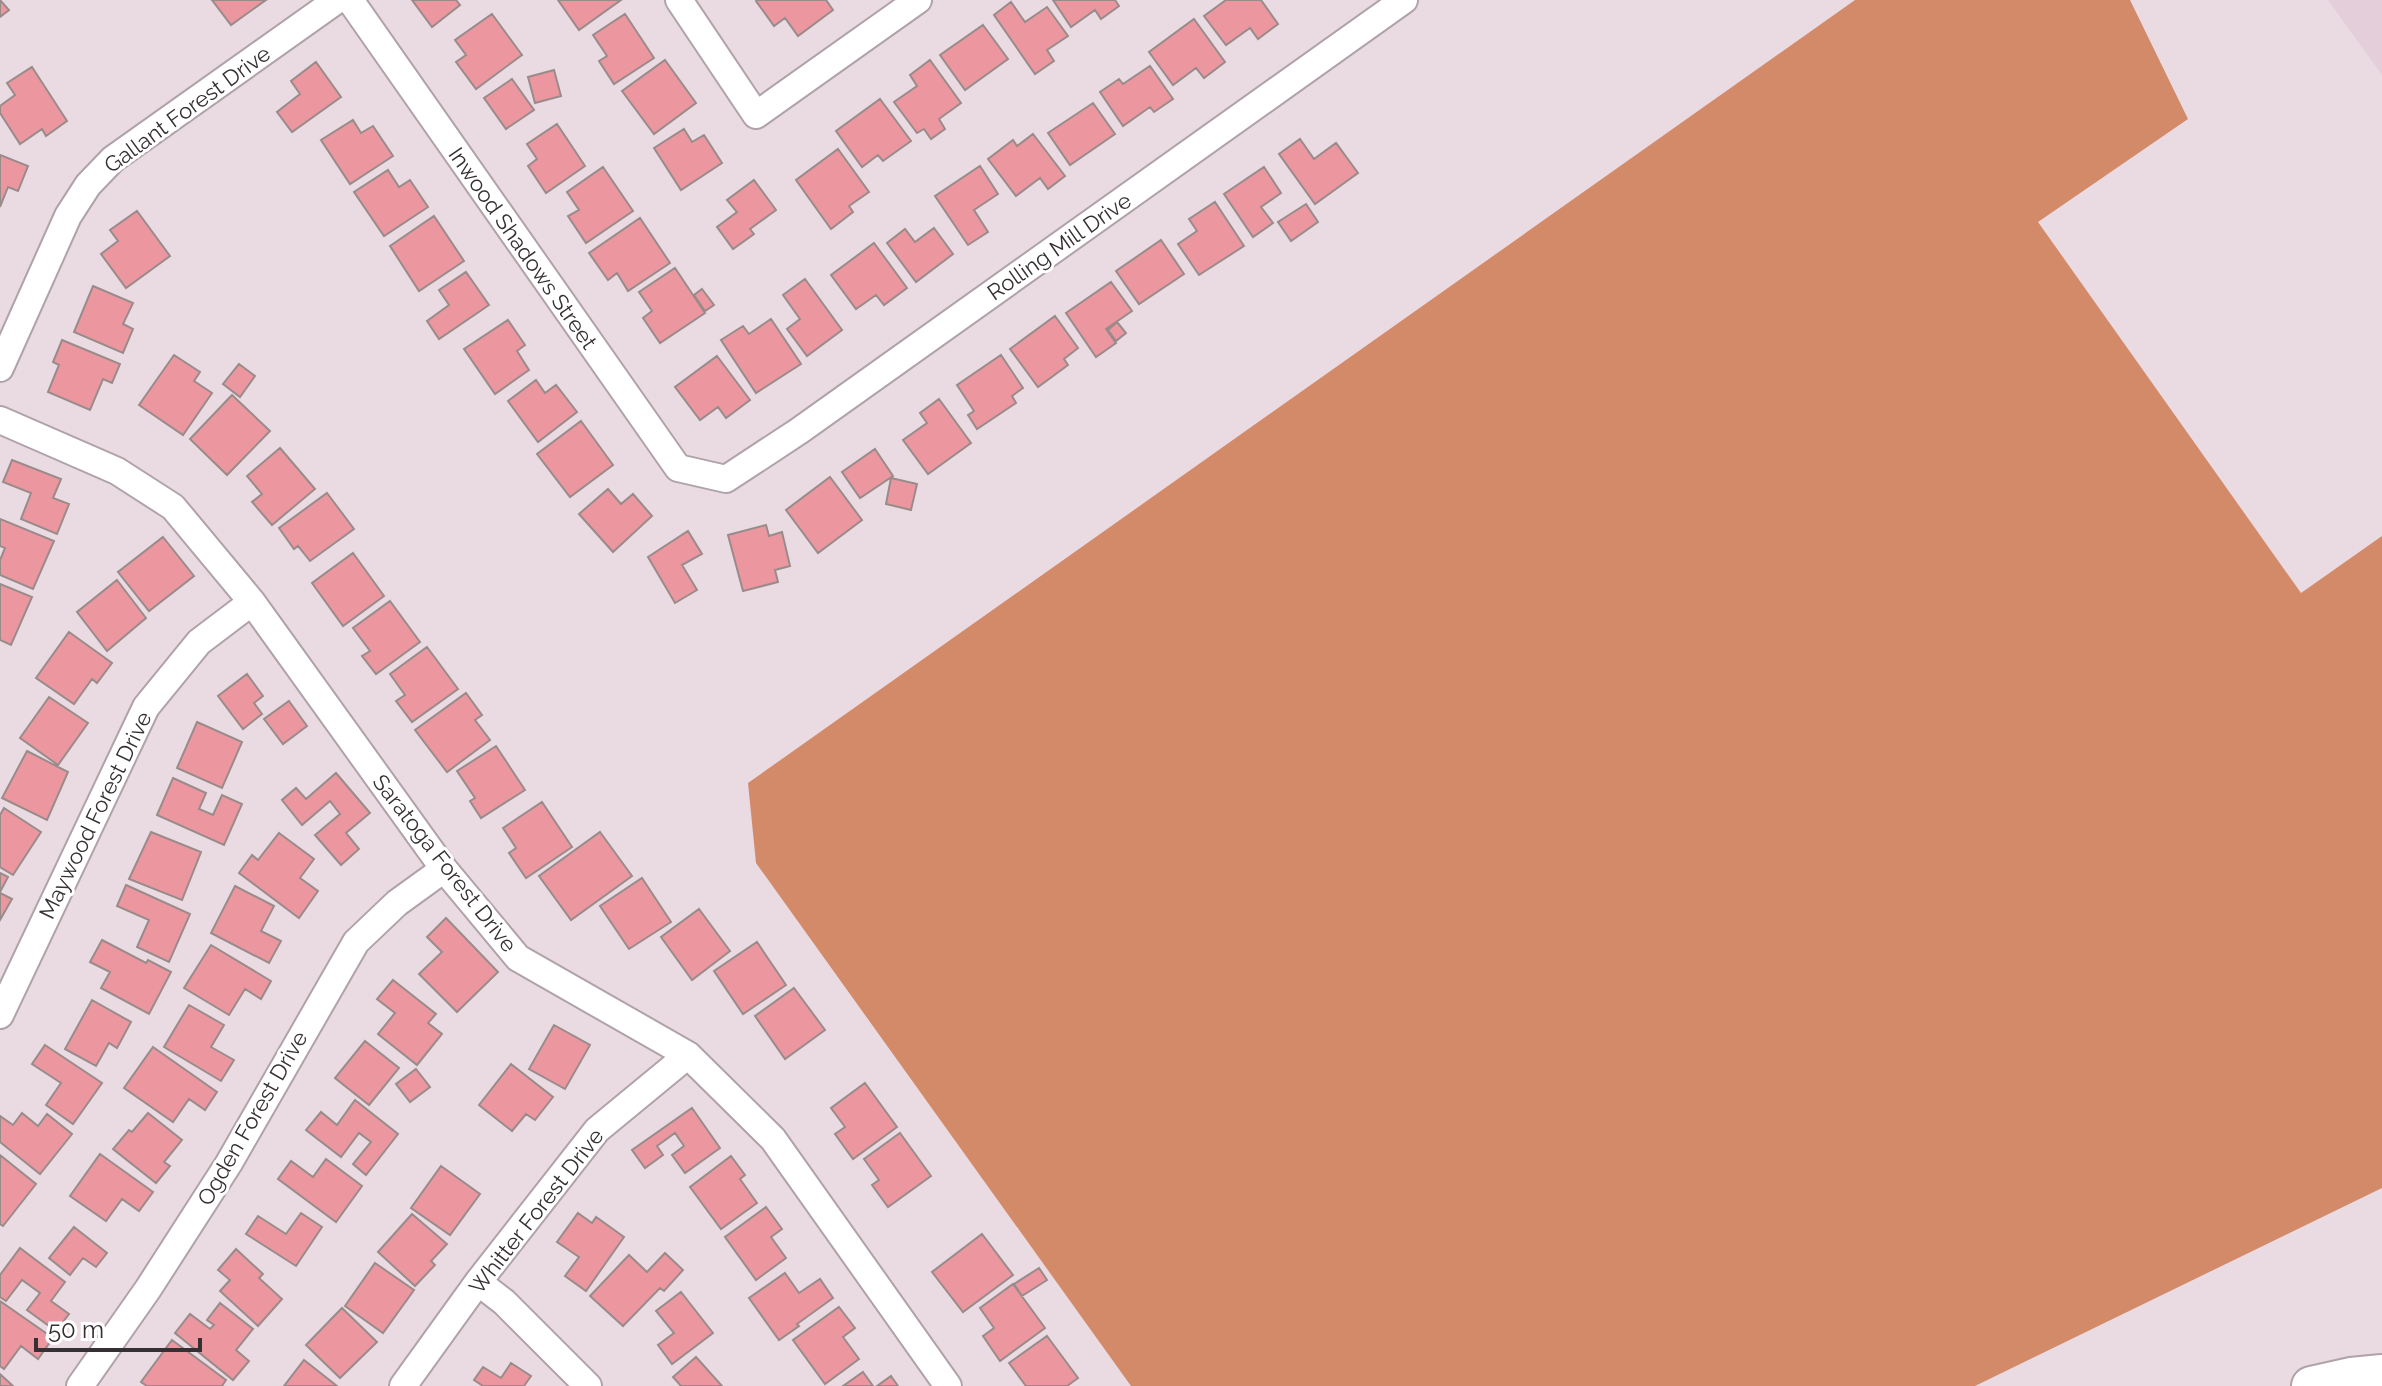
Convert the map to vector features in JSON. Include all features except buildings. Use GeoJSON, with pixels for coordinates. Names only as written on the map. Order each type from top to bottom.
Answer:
{"type":"FeatureCollection","features":[{"type":"Feature","properties":{"kind":"main road"},"geometry":{"type":"LineString","coordinates":[[2311,1386],[2382,1374]]}},
{"type":"Feature","properties":{"kind":"street","name":"Gallant Forest Drive"},"geometry":{"type":"LineString","coordinates":[[0,368],[68,216],[88,185],[113,159],[337,0]]}},
{"type":"Feature","properties":{"kind":"street","name":"Inwood Shadows Street"},"geometry":{"type":"LineString","coordinates":[[350,0],[678,468],[710,475]]}},
{"type":"Feature","properties":{"kind":"street"},"geometry":{"type":"LineString","coordinates":[[679,0],[756,115],[918,0]]}},
{"type":"Feature","properties":{"kind":"street","name":"Rolling Mill Drive"},"geometry":{"type":"LineString","coordinates":[[710,475],[726,479],[799,431],[1404,0]]}},
{"type":"Feature","properties":{"kind":"street","name":"Saratoga Forest Drive"},"geometry":{"type":"LineString","coordinates":[[0,420],[117,471],[173,507],[252,602],[444,869],[518,958],[688,1055],[773,1139],[948,1386]]}},
{"type":"Feature","properties":{"kind":"street","name":"Maywood Forest Drive"},"geometry":{"type":"LineString","coordinates":[[0,1015],[146,707],[199,642],[252,602]]}},
{"type":"Feature","properties":{"kind":"street","name":"Ogden Forest Drive"},"geometry":{"type":"LineString","coordinates":[[80,1386],[148,1289],[229,1163],[356,942],[397,903],[444,869]]}},
{"type":"Feature","properties":{"kind":"street","name":"Whitter Forest Drive"},"geometry":{"type":"LineString","coordinates":[[403,1386],[478,1282],[597,1130],[688,1055]]}},
{"type":"Feature","properties":{"kind":"street"},"geometry":{"type":"LineString","coordinates":[[478,1282],[504,1302],[588,1386]]}},
{"type":"Feature","properties":{"kind":"shaded area"},"geometry":{"type":"Polygon","coordinates":[[[1855,0],[2130,0],[2188,119],[2038,222],[2301,593],[2382,536],[2382,1188],[1975,1386],[1131,1386],[756,863],[748,783],[1855,0]]]}},
{"type":"Feature","properties":{"kind":"shaded area"},"geometry":{"type":"Polygon","coordinates":[[[2328,0],[2382,0],[2382,75],[2328,0]]]}}]}
